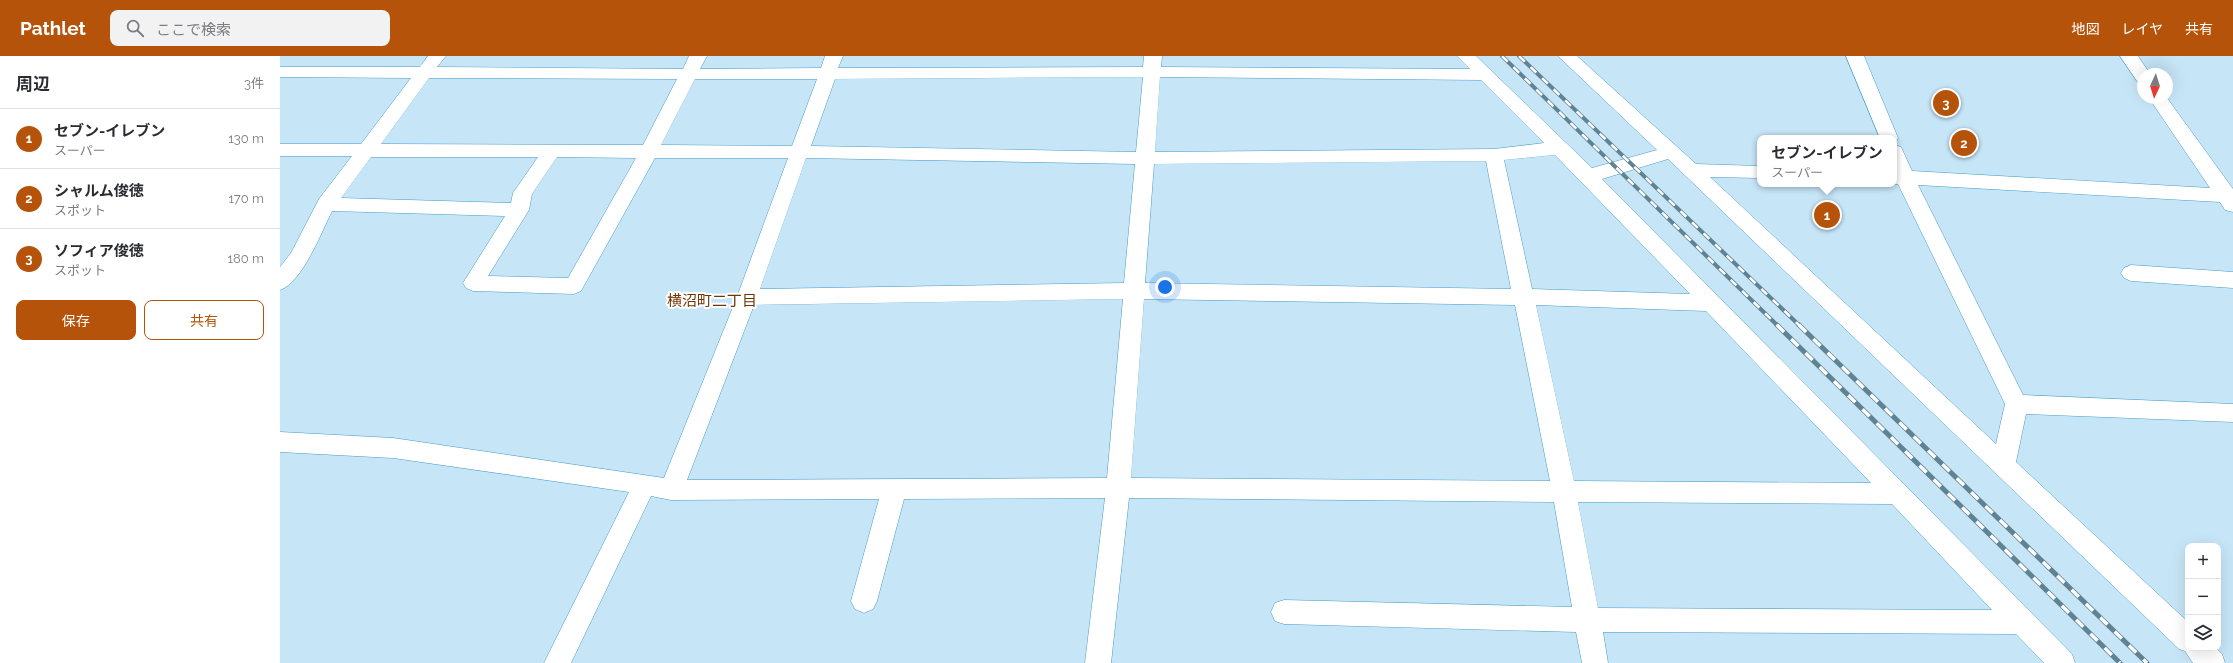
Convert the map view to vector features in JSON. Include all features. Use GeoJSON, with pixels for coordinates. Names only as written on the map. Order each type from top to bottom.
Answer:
{"type":"FeatureCollection","features":[{"type":"Feature","properties":{"kind":"street"},"geometry":{"type":"LineString","coordinates":[[280,282],[300,257],[326,204],[437,56]]}},
{"type":"Feature","properties":{"kind":"street"},"geometry":{"type":"LineString","coordinates":[[552,151],[523,193],[519,210],[473,283],[574,286],[649,151],[698,56]]}},
{"type":"Feature","properties":{"kind":"street"},"geometry":{"type":"LineString","coordinates":[[671,490],[747,297],[798,152],[834,56]]}},
{"type":"Feature","properties":{"kind":"street"},"geometry":{"type":"LineString","coordinates":[[1466,56],[1588,176],[1713,303],[1896,494],[2062,663]]}},
{"type":"Feature","properties":{"kind":"street"},"geometry":{"type":"LineString","coordinates":[[1567,56],[1691,170],[2004,464],[2185,637]]}},
{"type":"Feature","properties":{"kind":"street"},"geometry":{"type":"LineString","coordinates":[[1855,56],[1888,135]]}},
{"type":"Feature","properties":{"kind":"street"},"geometry":{"type":"LineString","coordinates":[[2129,56],[2137,68]]}},
{"type":"Feature","properties":{"kind":"street"},"geometry":{"type":"LineString","coordinates":[[280,72],[424,74],[827,74],[1152,64],[1486,75]]}},
{"type":"Feature","properties":{"kind":"street"},"geometry":{"type":"LineString","coordinates":[[1098,663],[1118,488],[1152,64]]}},
{"type":"Feature","properties":{"kind":"street"},"geometry":{"type":"LineString","coordinates":[[2162,104],[2231,199]]}},
{"type":"Feature","properties":{"kind":"street"},"geometry":{"type":"LineString","coordinates":[[280,150],[798,152],[1145,158],[1494,155],[1559,148]]}},
{"type":"Feature","properties":{"kind":"street"},"geometry":{"type":"LineString","coordinates":[[1588,176],[1671,152]]}},
{"type":"Feature","properties":{"kind":"street"},"geometry":{"type":"LineString","coordinates":[[1494,155],[1564,491],[1595,663]]}},
{"type":"Feature","properties":{"kind":"street"},"geometry":{"type":"LineString","coordinates":[[1897,164],[1900,178],[2016,404],[2004,464]]}},
{"type":"Feature","properties":{"kind":"street"},"geometry":{"type":"LineString","coordinates":[[1691,170],[1757,172]]}},
{"type":"Feature","properties":{"kind":"street"},"geometry":{"type":"LineString","coordinates":[[1900,178],[2231,199]]}},
{"type":"Feature","properties":{"kind":"street"},"geometry":{"type":"LineString","coordinates":[[326,204],[519,210]]}},
{"type":"Feature","properties":{"kind":"street"},"geometry":{"type":"LineString","coordinates":[[2131,273],[2233,280]]}},
{"type":"Feature","properties":{"kind":"street"},"geometry":{"type":"LineString","coordinates":[[747,297],[1134,291],[1713,303]]}},
{"type":"Feature","properties":{"kind":"street"},"geometry":{"type":"LineString","coordinates":[[2016,404],[2233,413]]}},
{"type":"Feature","properties":{"kind":"street"},"geometry":{"type":"LineString","coordinates":[[280,442],[393,448],[645,484],[671,490],[1118,488],[1896,494]]}},
{"type":"Feature","properties":{"kind":"street"},"geometry":{"type":"LineString","coordinates":[[557,663],[645,484]]}},
{"type":"Feature","properties":{"kind":"street"},"geometry":{"type":"LineString","coordinates":[[864,601],[894,490]]}},
{"type":"Feature","properties":{"kind":"street"},"geometry":{"type":"LineString","coordinates":[[1284,612],[1587,620],[2022,622]]}},
{"type":"Feature","properties":{"kind":"street"},"geometry":{"type":"LineString","coordinates":[[2200,651],[2212,663]]}},
{"type":"Feature","properties":{"kind":"railway"},"geometry":{"type":"LineString","coordinates":[[1502,56],[1778,326]]}},
{"type":"Feature","properties":{"kind":"railway"},"geometry":{"type":"LineString","coordinates":[[1519,56],[1800,326]]}},
{"type":"Feature","properties":{"kind":"railway"},"geometry":{"type":"LineString","coordinates":[[1777,325],[2120,663]]}},
{"type":"Feature","properties":{"kind":"railway"},"geometry":{"type":"LineString","coordinates":[[1799,325],[2147,663]]}},
{"type":"Feature","properties":{"kind":"place","name":"ソフィア俊徳"},"geometry":{"type":"Point","coordinates":[1946,103]}},
{"type":"Feature","properties":{"kind":"place","name":"シャルム俊徳"},"geometry":{"type":"Point","coordinates":[1964,143]}},
{"type":"Feature","properties":{"kind":"place","name":"セブン-イレブン"},"geometry":{"type":"Point","coordinates":[1827,215]}},
{"type":"Feature","properties":{"kind":"district","name":"横沼町二丁目"},"geometry":{"type":"Point","coordinates":[712,301]}}]}
